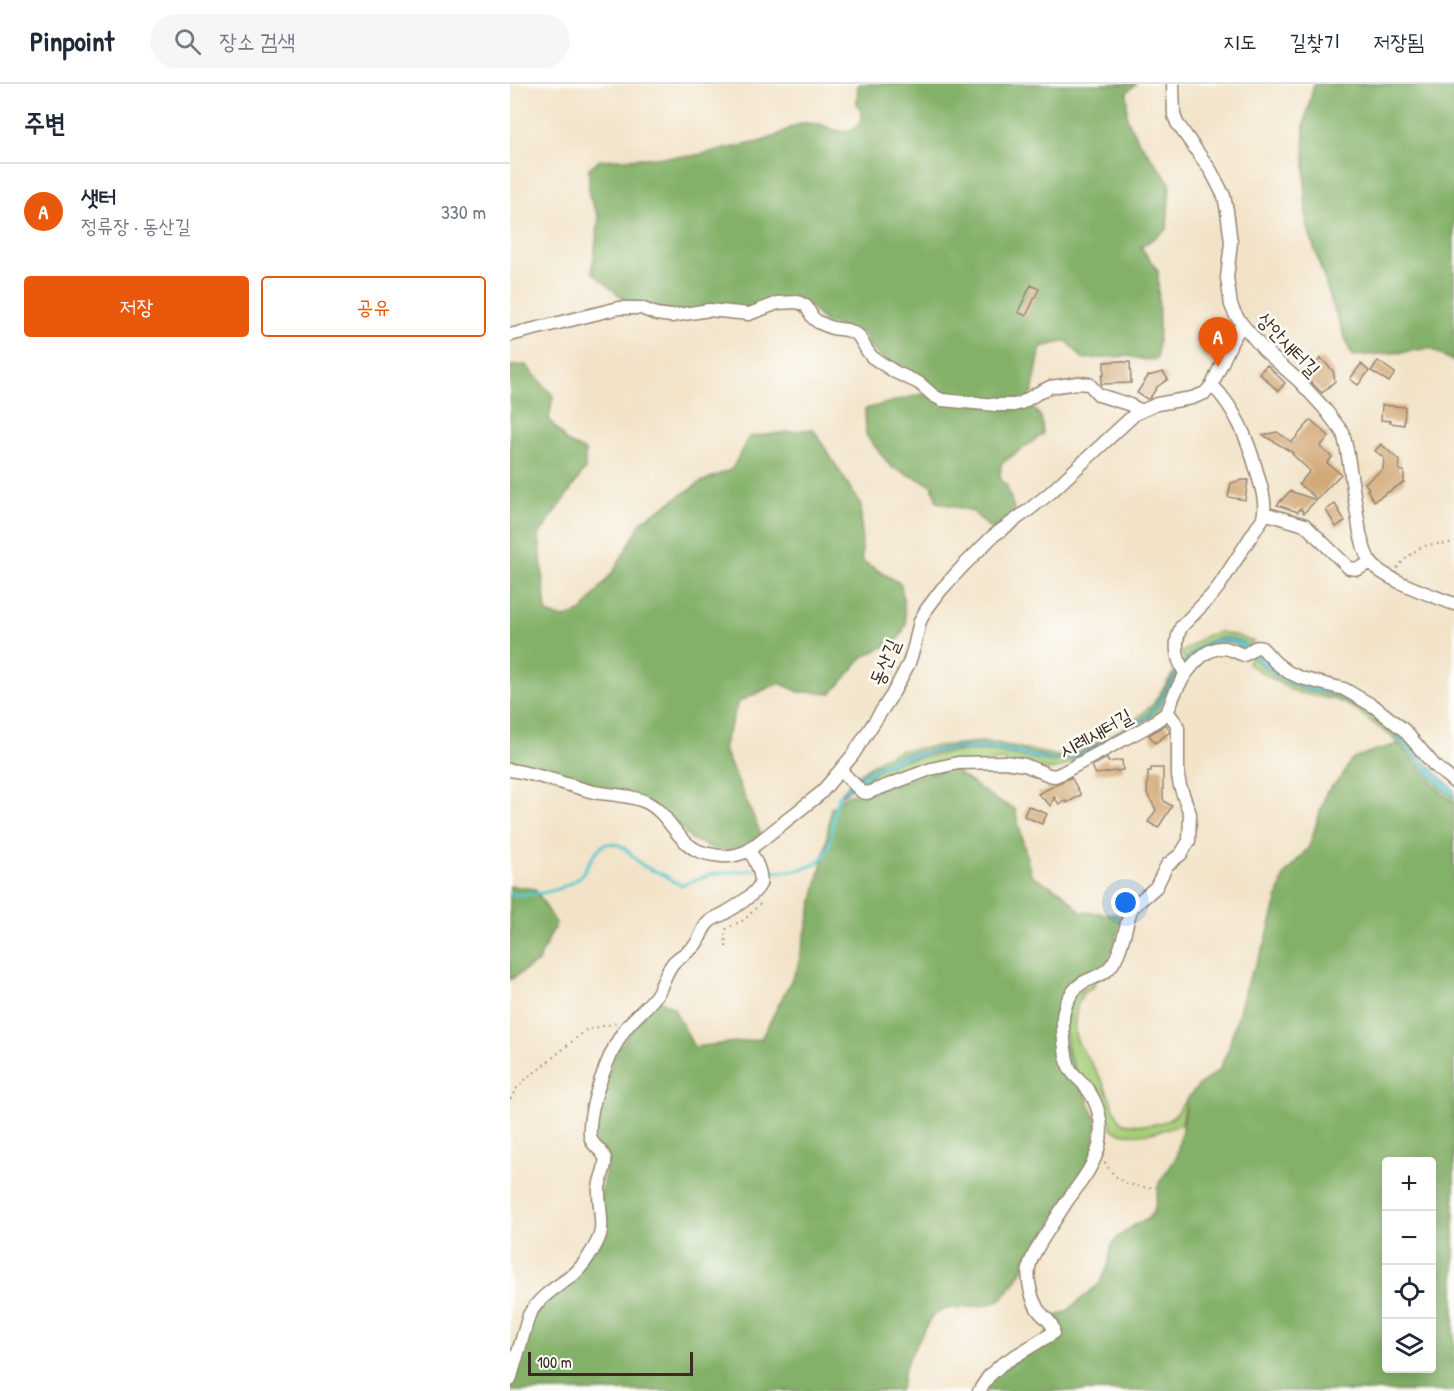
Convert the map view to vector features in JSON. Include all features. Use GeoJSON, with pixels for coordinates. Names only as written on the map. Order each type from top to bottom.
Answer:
{"type":"FeatureCollection","features":[{"type":"Feature","properties":{"kind":"street","name":"상안새터길"},"geometry":{"type":"LineString","coordinates":[[1173,84],[1174,115],[1177,123],[1211,171],[1224,196],[1231,242],[1227,278],[1231,305],[1242,324],[1264,350],[1299,381],[1342,430],[1360,533],[1371,562],[1390,578],[1454,604]]}},
{"type":"Feature","properties":{"kind":"street"},"geometry":{"type":"LineString","coordinates":[[510,335],[624,307],[641,308],[671,316],[709,310],[749,314],[777,303],[798,302],[806,306],[818,322],[858,335],[872,357],[895,372],[919,383],[942,400],[1014,405],[1050,387],[1084,383],[1089,384],[1099,395],[1140,410]]}},
{"type":"Feature","properties":{"kind":"street"},"geometry":{"type":"LineString","coordinates":[[1182,669],[1177,650],[1180,627],[1219,586],[1264,513],[1263,492],[1244,432],[1226,400],[1212,385],[1242,324]]}},
{"type":"Feature","properties":{"kind":"street","name":"동산길"},"geometry":{"type":"LineString","coordinates":[[510,770],[647,803],[664,817],[685,842],[700,851],[728,857],[750,850],[821,794],[850,780],[852,756],[892,695],[909,663],[920,621],[941,590],[981,546],[1050,493],[1140,410],[1157,404],[1200,396],[1212,385]]}},
{"type":"Feature","properties":{"kind":"street"},"geometry":{"type":"LineString","coordinates":[[1264,513],[1305,525],[1349,568],[1358,568],[1371,562]]}},
{"type":"Feature","properties":{"kind":"street","name":"시례새터길"},"geometry":{"type":"LineString","coordinates":[[850,780],[864,793],[871,793],[931,769],[965,763],[1014,763],[1055,776],[1150,725],[1167,711],[1182,669],[1216,649],[1226,648],[1241,655],[1256,647],[1262,648],[1281,668],[1296,676],[1336,686],[1362,699],[1404,730],[1434,765],[1454,782]]}},
{"type":"Feature","properties":{"kind":"street"},"geometry":{"type":"LineString","coordinates":[[979,1391],[988,1376],[1002,1364],[1053,1333],[1052,1325],[1036,1305],[1029,1279],[1030,1263],[1067,1201],[1092,1165],[1098,1148],[1101,1128],[1098,1109],[1085,1086],[1069,1066],[1063,1028],[1064,1012],[1071,995],[1080,984],[1101,975],[1111,965],[1117,954],[1131,910],[1156,887],[1167,865],[1181,854],[1189,841],[1190,814],[1178,776],[1178,728],[1167,711]]}},
{"type":"Feature","properties":{"kind":"street"},"geometry":{"type":"LineString","coordinates":[[510,1380],[533,1307],[579,1269],[597,1243],[601,1231],[599,1192],[605,1157],[591,1140],[590,1129],[598,1092],[609,1059],[620,1037],[656,996],[674,962],[693,948],[707,924],[740,904],[760,884],[756,864],[750,850]]}},
{"type":"Feature","properties":{"kind":"street"},"geometry":{"type":"LineString","coordinates":[[551,1277],[567,1279]]}},
{"type":"Feature","properties":{"kind":"path"},"geometry":{"type":"LineString","coordinates":[[1390,578],[1403,561],[1420,548],[1454,541]]}},
{"type":"Feature","properties":{"kind":"path"},"geometry":{"type":"LineString","coordinates":[[726,947],[725,930],[744,920],[761,902],[760,884]]}},
{"type":"Feature","properties":{"kind":"path"},"geometry":{"type":"LineString","coordinates":[[510,1099],[527,1078],[586,1030],[603,1025],[632,1022]]}},
{"type":"Feature","properties":{"kind":"path"},"geometry":{"type":"LineString","coordinates":[[1105,1158],[1114,1174],[1130,1185],[1156,1187]]}},
{"type":"Feature","properties":{"kind":"green space"},"geometry":{"type":"Polygon","coordinates":[[[858,84],[1136,84],[1127,92],[1127,119],[1138,140],[1170,183],[1167,229],[1141,247],[1158,271],[1157,359],[1146,360],[1128,356],[1083,359],[1067,341],[1041,347],[1032,393],[1022,401],[941,397],[896,370],[867,345],[863,333],[825,323],[809,305],[754,310],[681,312],[626,305],[626,301],[592,272],[599,217],[589,196],[589,168],[600,160],[692,156],[759,142],[803,123],[820,124],[842,131],[854,129],[861,121],[862,114],[857,103],[858,84]]]}},
{"type":"Feature","properties":{"kind":"green space"},"geometry":{"type":"Polygon","coordinates":[[[1314,84],[1454,84],[1454,362],[1429,348],[1352,356],[1306,222],[1304,126],[1314,84]]]}},
{"type":"Feature","properties":{"kind":"green space"},"geometry":{"type":"Polygon","coordinates":[[[526,365],[553,396],[549,419],[567,442],[585,451],[585,469],[539,535],[546,613],[564,618],[582,611],[615,569],[642,521],[701,482],[732,469],[749,437],[813,429],[861,505],[862,561],[901,584],[906,624],[898,640],[863,657],[832,693],[799,692],[779,683],[738,702],[723,748],[761,834],[741,848],[731,851],[714,849],[691,839],[675,821],[597,788],[510,765],[510,366],[526,365]]]}},
{"type":"Feature","properties":{"kind":"green space"},"geometry":{"type":"Polygon","coordinates":[[[926,393],[1029,402],[1041,417],[1043,434],[1001,464],[1000,478],[1007,486],[1016,515],[992,530],[972,511],[937,502],[932,485],[891,467],[866,435],[865,409],[926,393]]]}},
{"type":"Feature","properties":{"kind":"green space"},"geometry":{"type":"Polygon","coordinates":[[[1220,632],[1254,642],[1248,646],[1229,639],[1214,640],[1199,648],[1185,661],[1181,653],[1205,636],[1220,632]]]}},
{"type":"Feature","properties":{"kind":"green space"},"geometry":{"type":"Polygon","coordinates":[[[1252,657],[1301,689],[1336,696],[1367,713],[1391,732],[1454,798],[1454,802],[1443,795],[1392,737],[1351,707],[1337,700],[1289,689],[1248,664],[1252,657]]]}},
{"type":"Feature","properties":{"kind":"green space"},"geometry":{"type":"Polygon","coordinates":[[[1175,670],[1153,709],[1146,716],[1072,757],[1055,758],[997,746],[961,746],[900,755],[876,765],[856,779],[854,777],[882,758],[898,751],[918,748],[981,742],[997,743],[1060,756],[1070,755],[1129,725],[1153,704],[1175,670]]]}},
{"type":"Feature","properties":{"kind":"green space"},"geometry":{"type":"Polygon","coordinates":[[[1177,675],[1159,714],[1065,766],[1047,770],[1000,760],[867,790],[859,783],[878,769],[901,760],[962,751],[993,751],[1042,760],[1073,760],[1148,719],[1177,675]]]}},
{"type":"Feature","properties":{"kind":"green space"},"geometry":{"type":"Polygon","coordinates":[[[1398,744],[1443,795],[1454,802],[1454,1391],[982,1391],[990,1378],[1044,1343],[1051,1319],[1066,1312],[1100,1283],[1108,1266],[1111,1247],[1118,1237],[1137,1223],[1148,1219],[1154,1212],[1159,1183],[1176,1158],[1186,1100],[1199,1085],[1219,1070],[1228,1050],[1248,980],[1264,947],[1284,875],[1309,847],[1326,793],[1342,776],[1351,760],[1398,744]]]}},
{"type":"Feature","properties":{"kind":"green space"},"geometry":{"type":"Polygon","coordinates":[[[957,767],[959,774],[998,801],[1015,809],[1031,875],[1062,892],[1081,912],[1123,915],[1109,960],[1103,967],[1078,983],[1061,1036],[1097,1121],[1093,1157],[1013,1285],[1001,1299],[993,1303],[948,1309],[934,1315],[907,1364],[899,1391],[510,1391],[510,1368],[519,1338],[559,1281],[599,1243],[601,1192],[607,1164],[595,1142],[597,1108],[617,1049],[657,999],[673,1007],[694,1047],[761,1039],[797,969],[826,845],[831,808],[847,795],[957,767]]]}},
{"type":"Feature","properties":{"kind":"green space"},"geometry":{"type":"Polygon","coordinates":[[[510,886],[535,889],[556,923],[538,962],[510,980],[510,886]]]}},
{"type":"Feature","properties":{"kind":"green space"},"geometry":{"type":"Polygon","coordinates":[[[1095,981],[1093,988],[1084,993],[1079,1001],[1075,1020],[1076,1038],[1102,1082],[1121,1122],[1141,1125],[1169,1120],[1186,1100],[1182,1124],[1137,1135],[1119,1133],[1111,1129],[1111,1123],[1103,1110],[1071,1064],[1065,1030],[1073,996],[1095,981]]]}},
{"type":"Feature","properties":{"kind":"water"},"geometry":{"type":"Polygon","coordinates":[[[1220,638],[1242,642],[1267,661],[1345,695],[1365,707],[1395,729],[1454,790],[1454,798],[1391,732],[1367,713],[1336,696],[1301,689],[1279,679],[1243,650],[1234,644],[1224,642],[1211,644],[1194,655],[1177,675],[1161,703],[1148,719],[1073,760],[1043,760],[982,750],[921,755],[875,771],[839,798],[849,784],[864,772],[889,759],[912,753],[989,745],[1054,758],[1075,756],[1141,720],[1153,708],[1188,656],[1197,648],[1220,638]]]}},
{"type":"Feature","properties":{"kind":"building"},"geometry":{"type":"Polygon","coordinates":[[[1031,285],[1039,289],[1026,316],[1018,312],[1031,285]]]}},
{"type":"Feature","properties":{"kind":"building"},"geometry":{"type":"Polygon","coordinates":[[[1321,358],[1333,371],[1335,381],[1322,393],[1304,375],[1321,358]]]}},
{"type":"Feature","properties":{"kind":"building"},"geometry":{"type":"Polygon","coordinates":[[[1378,361],[1395,373],[1389,382],[1371,371],[1378,361]]]}},
{"type":"Feature","properties":{"kind":"building"},"geometry":{"type":"Polygon","coordinates":[[[1104,362],[1130,362],[1131,383],[1101,384],[1104,362]]]}},
{"type":"Feature","properties":{"kind":"building"},"geometry":{"type":"Polygon","coordinates":[[[1361,364],[1369,371],[1358,385],[1350,379],[1361,364]]]}},
{"type":"Feature","properties":{"kind":"building"},"geometry":{"type":"Polygon","coordinates":[[[1267,365],[1285,383],[1278,391],[1259,373],[1267,365]]]}},
{"type":"Feature","properties":{"kind":"building"},"geometry":{"type":"Polygon","coordinates":[[[1163,372],[1168,379],[1157,387],[1150,398],[1147,399],[1137,393],[1148,376],[1163,372]]]}},
{"type":"Feature","properties":{"kind":"building"},"geometry":{"type":"Polygon","coordinates":[[[1382,405],[1405,407],[1404,425],[1381,420],[1382,405]]]}},
{"type":"Feature","properties":{"kind":"building"},"geometry":{"type":"Polygon","coordinates":[[[1311,420],[1329,436],[1320,447],[1332,457],[1327,463],[1341,474],[1317,499],[1299,484],[1310,471],[1293,453],[1263,435],[1277,432],[1292,442],[1311,420]]]}},
{"type":"Feature","properties":{"kind":"building"},"geometry":{"type":"Polygon","coordinates":[[[1381,444],[1400,461],[1399,470],[1404,471],[1404,482],[1374,501],[1365,483],[1383,469],[1384,458],[1375,451],[1381,444]]]}},
{"type":"Feature","properties":{"kind":"building"},"geometry":{"type":"Polygon","coordinates":[[[1248,480],[1245,500],[1228,497],[1231,483],[1248,480]]]}},
{"type":"Feature","properties":{"kind":"building"},"geometry":{"type":"Polygon","coordinates":[[[1290,491],[1316,500],[1304,513],[1300,508],[1298,512],[1277,505],[1290,491]]]}},
{"type":"Feature","properties":{"kind":"building"},"geometry":{"type":"Polygon","coordinates":[[[1335,504],[1345,521],[1336,527],[1326,510],[1335,504]]]}},
{"type":"Feature","properties":{"kind":"building"},"geometry":{"type":"Polygon","coordinates":[[[1166,724],[1170,732],[1155,743],[1149,735],[1166,724]]]}},
{"type":"Feature","properties":{"kind":"building"},"geometry":{"type":"Polygon","coordinates":[[[1107,758],[1108,762],[1122,760],[1123,770],[1096,774],[1092,766],[1107,758]]]}},
{"type":"Feature","properties":{"kind":"building"},"geometry":{"type":"Polygon","coordinates":[[[1151,768],[1163,768],[1163,798],[1172,806],[1158,828],[1148,822],[1156,810],[1147,793],[1148,771],[1151,771],[1151,768]]]}},
{"type":"Feature","properties":{"kind":"building"},"geometry":{"type":"Polygon","coordinates":[[[1071,777],[1081,795],[1067,803],[1066,801],[1059,804],[1054,797],[1051,806],[1038,794],[1071,777]]]}},
{"type":"Feature","properties":{"kind":"building"},"geometry":{"type":"Polygon","coordinates":[[[1028,806],[1047,814],[1042,824],[1024,816],[1028,806]]]}},
{"type":"Feature","properties":{"kind":"waterway"},"geometry":{"type":"LineString","coordinates":[[764,871],[792,871],[811,866],[819,861],[825,855],[831,840],[835,807],[840,795]]}},
{"type":"Feature","properties":{"kind":"waterway"},"geometry":{"type":"LineString","coordinates":[[510,894],[545,892],[569,884],[582,874],[597,850],[609,844],[620,845],[643,866],[682,885],[712,874],[754,870]]}},
{"type":"Feature","properties":{"kind":"place","name":"샛터"},"geometry":{"type":"Point","coordinates":[1218,367]}}]}
